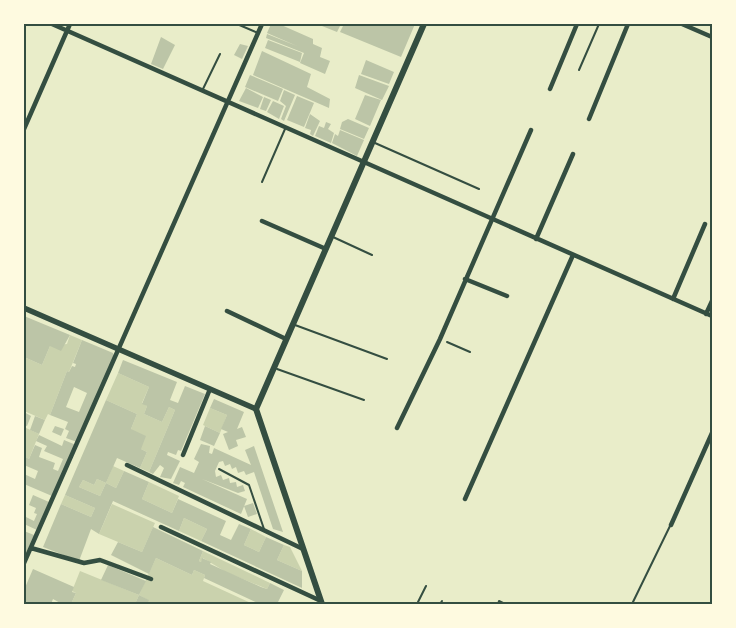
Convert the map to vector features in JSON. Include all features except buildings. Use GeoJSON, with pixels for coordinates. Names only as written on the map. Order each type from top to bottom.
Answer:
{"type":"FeatureCollection","features":[{"type":"Feature","properties":{"kind":"main road"},"geometry":{"type":"LineString","coordinates":[[321,603],[256,409],[424,24]]}},
{"type":"Feature","properties":{"kind":"street"},"geometry":{"type":"LineString","coordinates":[[52,24],[712,316]]}},
{"type":"Feature","properties":{"kind":"street"},"geometry":{"type":"LineString","coordinates":[[24,129],[70,24]]}},
{"type":"Feature","properties":{"kind":"street"},"geometry":{"type":"LineString","coordinates":[[24,563],[262,24]]}},
{"type":"Feature","properties":{"kind":"street"},"geometry":{"type":"LineString","coordinates":[[550,89],[578,24]]}},
{"type":"Feature","properties":{"kind":"street"},"geometry":{"type":"LineString","coordinates":[[589,119],[628,24]]}},
{"type":"Feature","properties":{"kind":"street"},"geometry":{"type":"LineString","coordinates":[[682,24],[712,37]]}},
{"type":"Feature","properties":{"kind":"street"},"geometry":{"type":"LineString","coordinates":[[397,428],[440,339],[531,130]]}},
{"type":"Feature","properties":{"kind":"street"},"geometry":{"type":"LineString","coordinates":[[536,239],[573,154]]}},
{"type":"Feature","properties":{"kind":"street"},"geometry":{"type":"LineString","coordinates":[[262,221],[326,249]]}},
{"type":"Feature","properties":{"kind":"street"},"geometry":{"type":"LineString","coordinates":[[673,299],[705,224]]}},
{"type":"Feature","properties":{"kind":"street"},"geometry":{"type":"LineString","coordinates":[[465,499],[573,255]]}},
{"type":"Feature","properties":{"kind":"street"},"geometry":{"type":"LineString","coordinates":[[465,279],[507,296]]}},
{"type":"Feature","properties":{"kind":"street"},"geometry":{"type":"LineString","coordinates":[[706,314],[712,300]]}},
{"type":"Feature","properties":{"kind":"street"},"geometry":{"type":"LineString","coordinates":[[24,308],[256,409]]}},
{"type":"Feature","properties":{"kind":"street"},"geometry":{"type":"LineString","coordinates":[[227,311],[286,339]]}},
{"type":"Feature","properties":{"kind":"street"},"geometry":{"type":"LineString","coordinates":[[183,455],[210,389]]}},
{"type":"Feature","properties":{"kind":"street"},"geometry":{"type":"LineString","coordinates":[[671,525],[712,434]]}},
{"type":"Feature","properties":{"kind":"street"},"geometry":{"type":"LineString","coordinates":[[128,465],[303,549]]}},
{"type":"Feature","properties":{"kind":"street"},"geometry":{"type":"LineString","coordinates":[[161,527],[321,603]]}},
{"type":"Feature","properties":{"kind":"street"},"geometry":{"type":"LineString","coordinates":[[31,548],[84,563],[100,560],[151,579]]}},
{"type":"Feature","properties":{"kind":"lane"},"geometry":{"type":"LineString","coordinates":[[237,24],[258,33]]}},
{"type":"Feature","properties":{"kind":"lane"},"geometry":{"type":"LineString","coordinates":[[579,70],[599,24]]}},
{"type":"Feature","properties":{"kind":"lane"},"geometry":{"type":"LineString","coordinates":[[202,90],[220,54]]}},
{"type":"Feature","properties":{"kind":"lane"},"geometry":{"type":"LineString","coordinates":[[262,182],[285,127]]}},
{"type":"Feature","properties":{"kind":"lane"},"geometry":{"type":"LineString","coordinates":[[372,142],[479,189]]}},
{"type":"Feature","properties":{"kind":"lane"},"geometry":{"type":"LineString","coordinates":[[331,236],[372,255]]}},
{"type":"Feature","properties":{"kind":"lane"},"geometry":{"type":"LineString","coordinates":[[293,324],[387,359]]}},
{"type":"Feature","properties":{"kind":"lane"},"geometry":{"type":"LineString","coordinates":[[274,368],[364,400]]}},
{"type":"Feature","properties":{"kind":"lane"},"geometry":{"type":"LineString","coordinates":[[219,469],[249,485],[264,531]]}},
{"type":"Feature","properties":{"kind":"lane"},"geometry":{"type":"LineString","coordinates":[[632,604],[671,525]]}},
{"type":"Feature","properties":{"kind":"lane"},"geometry":{"type":"LineString","coordinates":[[417,604],[426,586]]}},
{"type":"Feature","properties":{"kind":"lane"},"geometry":{"type":"LineString","coordinates":[[498,604],[499,601],[505,604]]}},
{"type":"Feature","properties":{"kind":"path"},"geometry":{"type":"LineString","coordinates":[[440,339],[470,352]]}},
{"type":"Feature","properties":{"kind":"green space"},"geometry":{"type":"Polygon","coordinates":[[[70,335],[82,340],[69,372],[67,371],[50,415],[48,414],[45,420],[24,411],[24,357],[42,365],[50,346],[67,344],[70,335]]]}},
{"type":"Feature","properties":{"kind":"green space"},"geometry":{"type":"Polygon","coordinates":[[[118,373],[149,387],[142,403],[147,406],[144,414],[162,422],[169,407],[175,410],[149,472],[140,468],[147,452],[141,449],[131,429],[137,414],[106,400],[118,373]]]}},
{"type":"Feature","properties":{"kind":"green space"},"geometry":{"type":"Polygon","coordinates":[[[210,408],[227,415],[220,433],[203,425],[210,408]]]}},
{"type":"Feature","properties":{"kind":"green space"},"geometry":{"type":"Polygon","coordinates":[[[24,427],[39,434],[29,459],[24,456],[24,427]]]}},
{"type":"Feature","properties":{"kind":"green space"},"geometry":{"type":"Polygon","coordinates":[[[113,466],[124,471],[116,488],[106,483],[113,466]]]}},
{"type":"Feature","properties":{"kind":"green space"},"geometry":{"type":"Polygon","coordinates":[[[97,479],[106,483],[100,496],[79,487],[83,480],[94,485],[97,479]]]}},
{"type":"Feature","properties":{"kind":"green space"},"geometry":{"type":"Polygon","coordinates":[[[149,482],[179,496],[172,513],[142,499],[149,482]]]}},
{"type":"Feature","properties":{"kind":"green space"},"geometry":{"type":"Polygon","coordinates":[[[65,495],[95,508],[91,517],[61,504],[65,495]]]}},
{"type":"Feature","properties":{"kind":"green space"},"geometry":{"type":"Polygon","coordinates":[[[112,504],[155,523],[142,552],[99,534],[112,504]]]}},
{"type":"Feature","properties":{"kind":"green space"},"geometry":{"type":"Polygon","coordinates":[[[184,518],[207,529],[201,541],[179,531],[184,518]]]}},
{"type":"Feature","properties":{"kind":"green space"},"geometry":{"type":"Polygon","coordinates":[[[251,529],[266,537],[259,552],[244,545],[251,529]]]}},
{"type":"Feature","properties":{"kind":"green space"},"geometry":{"type":"Polygon","coordinates":[[[284,545],[290,547],[302,571],[277,560],[284,545]]]}},
{"type":"Feature","properties":{"kind":"green space"},"geometry":{"type":"Polygon","coordinates":[[[203,551],[270,583],[267,589],[226,572],[203,558],[201,562],[199,561],[203,551]]]}},
{"type":"Feature","properties":{"kind":"green space"},"geometry":{"type":"Polygon","coordinates":[[[156,558],[192,575],[194,570],[205,575],[203,581],[253,604],[147,604],[148,600],[139,595],[156,558]]]}},
{"type":"Feature","properties":{"kind":"green space"},"geometry":{"type":"Polygon","coordinates":[[[80,571],[139,595],[135,604],[71,604],[76,593],[72,591],[80,571]]]}}]}
